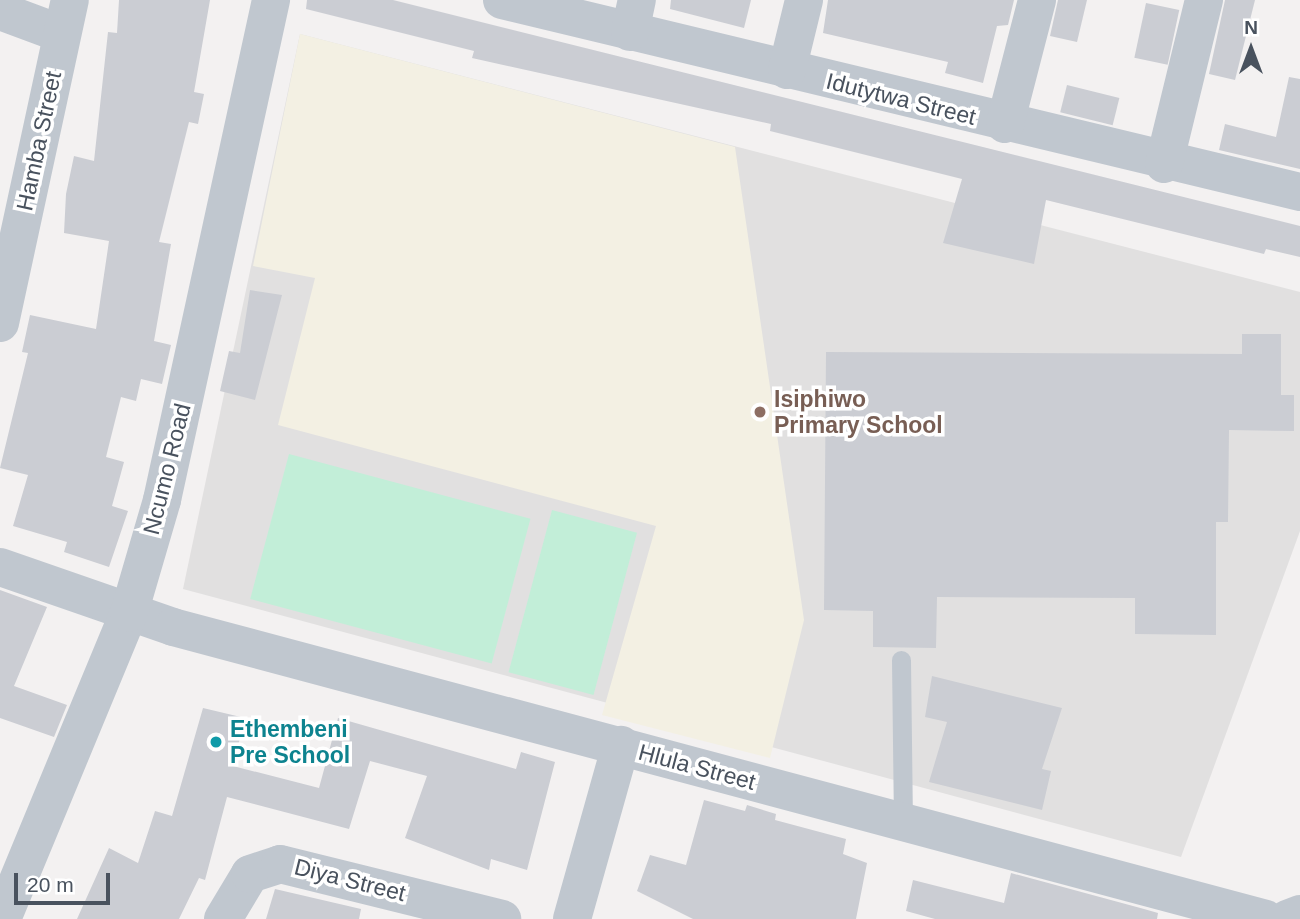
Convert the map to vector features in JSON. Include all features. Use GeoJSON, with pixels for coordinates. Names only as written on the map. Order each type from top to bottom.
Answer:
{"type":"FeatureCollection","features":[{"type":"Feature","properties":{"kind":"street","name":"Ncumo Road"},"geometry":{"type":"LineString","coordinates":[[2,919],[129,613],[162,500],[271,0]]}},
{"type":"Feature","properties":{"kind":"street","name":"Idutytwa Street"},"geometry":{"type":"LineString","coordinates":[[502,0],[633,16],[786,70],[1164,164],[1300,192]]}},
{"type":"Feature","properties":{"kind":"street"},"geometry":{"type":"LineString","coordinates":[[786,70],[804,0]]}},
{"type":"Feature","properties":{"kind":"street"},"geometry":{"type":"LineString","coordinates":[[1005,124],[1037,0]]}},
{"type":"Feature","properties":{"kind":"street"},"geometry":{"type":"LineString","coordinates":[[1164,164],[1205,0]]}},
{"type":"Feature","properties":{"kind":"street"},"geometry":{"type":"LineString","coordinates":[[0,11],[66,17]]}},
{"type":"Feature","properties":{"kind":"street","name":"Hamba Street"},"geometry":{"type":"LineString","coordinates":[[0,323],[13,197],[66,17]]}},
{"type":"Feature","properties":{"kind":"street","name":"Hlula Street"},"geometry":{"type":"LineString","coordinates":[[0,567],[129,613],[1266,919]]}},
{"type":"Feature","properties":{"kind":"street"},"geometry":{"type":"LineString","coordinates":[[572,919],[621,746]]}},
{"type":"Feature","properties":{"kind":"street","name":"Diya Street"},"geometry":{"type":"LineString","coordinates":[[223,919],[250,874],[280,864],[502,919]]}},
{"type":"Feature","properties":{"kind":"street"},"geometry":{"type":"LineString","coordinates":[[1287,919],[1300,915]]}},
{"type":"Feature","properties":{"kind":"lane"},"geometry":{"type":"LineString","coordinates":[[901,660],[903,823]]}},
{"type":"Feature","properties":{"kind":"shaded area","name":"Isiphiwo Primary School"},"geometry":{"type":"Polygon","coordinates":[[[300,34],[1300,292],[1300,531],[1181,857],[183,589],[300,34]]]}},
{"type":"Feature","properties":{"kind":"green space"},"geometry":{"type":"Polygon","coordinates":[[[289,454],[530,519],[492,664],[250,599],[289,454]]]}},
{"type":"Feature","properties":{"kind":"green space"},"geometry":{"type":"Polygon","coordinates":[[[552,510],[637,533],[594,695],[509,672],[552,510]]]}},
{"type":"Feature","properties":{"kind":"sand"},"geometry":{"type":"Polygon","coordinates":[[[300,34],[735,147],[804,620],[770,758],[602,715],[656,526],[278,425],[315,278],[253,266],[300,34]]]}},
{"type":"Feature","properties":{"kind":"building"},"geometry":{"type":"Polygon","coordinates":[[[119,0],[210,0],[194,92],[204,94],[198,124],[189,122],[159,242],[171,244],[154,341],[171,345],[162,384],[141,379],[136,401],[121,397],[106,457],[124,462],[112,506],[128,511],[109,567],[64,552],[67,542],[13,526],[28,475],[0,468],[28,353],[22,352],[30,315],[96,329],[109,241],[64,233],[66,194],[74,156],[94,161],[108,32],[117,33],[119,0]]]}},
{"type":"Feature","properties":{"kind":"building"},"geometry":{"type":"Polygon","coordinates":[[[307,0],[393,0],[1300,226],[1300,257],[1266,249],[1264,254],[1046,200],[1034,264],[943,243],[962,179],[770,131],[771,124],[472,58],[474,51],[306,9],[307,0]]]}},
{"type":"Feature","properties":{"kind":"building"},"geometry":{"type":"Polygon","coordinates":[[[671,0],[751,0],[744,28],[670,9],[671,0]]]}},
{"type":"Feature","properties":{"kind":"building"},"geometry":{"type":"Polygon","coordinates":[[[828,0],[1014,0],[1008,25],[997,26],[983,83],[945,73],[948,62],[823,33],[828,0]]]}},
{"type":"Feature","properties":{"kind":"building"},"geometry":{"type":"Polygon","coordinates":[[[1058,0],[1087,0],[1077,42],[1050,36],[1058,0]]]}},
{"type":"Feature","properties":{"kind":"building"},"geometry":{"type":"Polygon","coordinates":[[[1225,0],[1255,0],[1235,80],[1209,74],[1225,0]]]}},
{"type":"Feature","properties":{"kind":"building"},"geometry":{"type":"Polygon","coordinates":[[[1146,3],[1179,10],[1168,65],[1134,58],[1146,3]]]}},
{"type":"Feature","properties":{"kind":"building"},"geometry":{"type":"Polygon","coordinates":[[[1289,77],[1300,79],[1300,169],[1219,150],[1225,124],[1276,137],[1289,77]]]}},
{"type":"Feature","properties":{"kind":"building"},"geometry":{"type":"Polygon","coordinates":[[[1067,85],[1119,98],[1113,125],[1060,112],[1067,85]]]}},
{"type":"Feature","properties":{"kind":"building"},"geometry":{"type":"Polygon","coordinates":[[[250,290],[282,295],[255,400],[220,391],[229,351],[240,353],[250,290]]]}},
{"type":"Feature","properties":{"kind":"building"},"geometry":{"type":"Polygon","coordinates":[[[1242,334],[1281,334],[1281,395],[1294,395],[1294,431],[1229,430],[1228,522],[1216,522],[1216,635],[1135,634],[1135,598],[937,597],[936,648],[873,647],[873,611],[824,610],[826,352],[1242,354],[1242,334]]]}},
{"type":"Feature","properties":{"kind":"building"},"geometry":{"type":"Polygon","coordinates":[[[0,590],[47,607],[14,686],[67,705],[54,737],[0,718],[0,590]]]}},
{"type":"Feature","properties":{"kind":"building"},"geometry":{"type":"Polygon","coordinates":[[[932,676],[1062,708],[1042,769],[1051,771],[1042,810],[929,782],[947,722],[925,717],[932,676]]]}},
{"type":"Feature","properties":{"kind":"building"},"geometry":{"type":"Polygon","coordinates":[[[203,708],[245,718],[233,766],[319,788],[338,718],[516,769],[521,752],[555,762],[527,870],[491,859],[489,870],[405,838],[427,776],[370,761],[349,829],[227,797],[205,880],[199,878],[179,919],[77,919],[109,848],[138,863],[155,811],[172,816],[203,708]]]}},
{"type":"Feature","properties":{"kind":"building"},"geometry":{"type":"Polygon","coordinates":[[[704,800],[745,811],[747,805],[776,814],[775,820],[846,839],[843,854],[867,863],[856,919],[693,919],[637,891],[650,855],[686,865],[704,800]]]}},
{"type":"Feature","properties":{"kind":"building"},"geometry":{"type":"Polygon","coordinates":[[[1011,873],[1158,913],[1157,919],[935,919],[906,911],[913,880],[1004,903],[1011,873]]]}},
{"type":"Feature","properties":{"kind":"building"},"geometry":{"type":"Polygon","coordinates":[[[275,889],[361,909],[359,919],[266,919],[275,889]]]}},
{"type":"Feature","properties":{"kind":"place","name":"Isiphiwo Primary School"},"geometry":{"type":"Point","coordinates":[760,412]}},
{"type":"Feature","properties":{"kind":"place","name":"Ethembeni Pre School"},"geometry":{"type":"Point","coordinates":[216,742]}}]}
